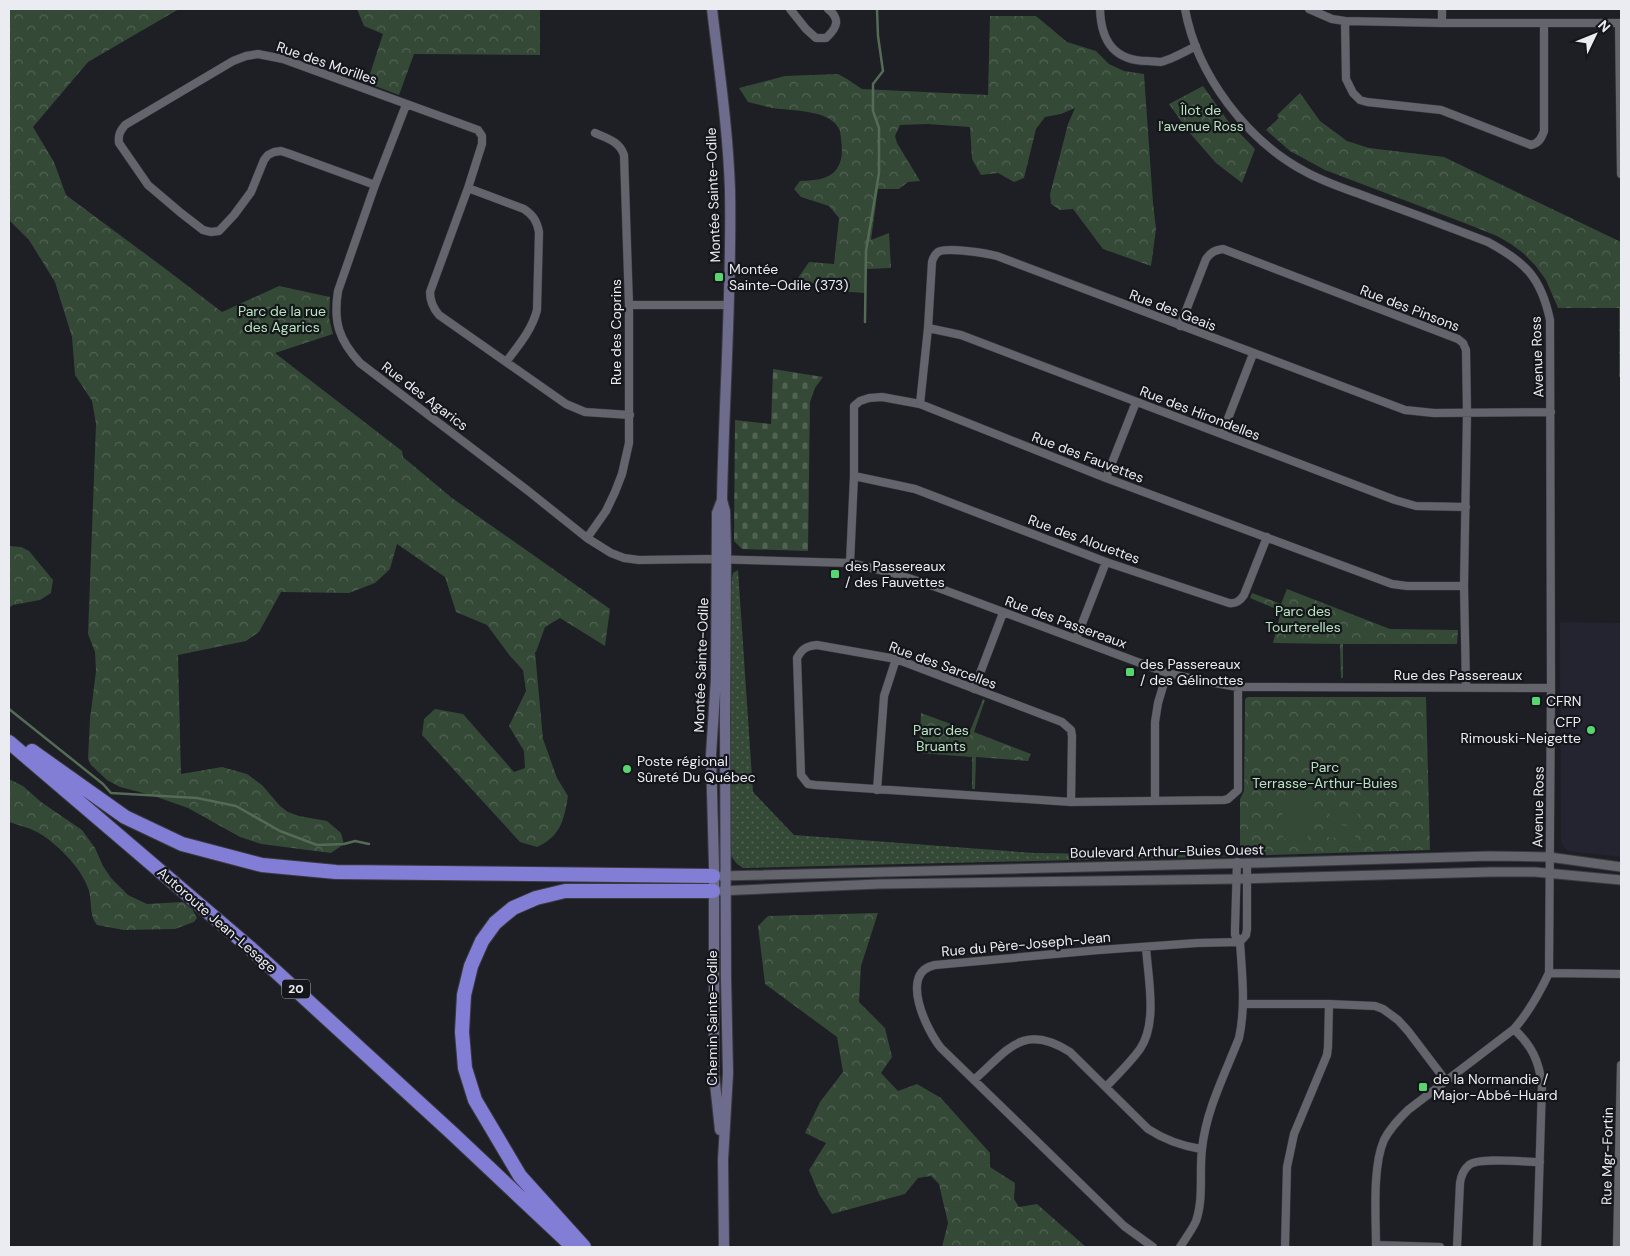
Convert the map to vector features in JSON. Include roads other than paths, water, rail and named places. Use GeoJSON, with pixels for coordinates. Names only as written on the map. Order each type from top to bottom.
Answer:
{"type":"FeatureCollection","features":[{"type":"Feature","properties":{"kind":"highway"},"geometry":{"type":"LineString","coordinates":[[9,735],[125,817],[182,844],[262,865],[336,872],[720,876]]}},
{"type":"Feature","properties":{"kind":"highway","name":"Autoroute Jean-Lesage"},"geometry":{"type":"LineString","coordinates":[[9,742],[249,946],[452,1132],[573,1247]]}},
{"type":"Feature","properties":{"kind":"highway"},"geometry":{"type":"LineString","coordinates":[[584,1247],[520,1176],[475,1100],[465,1068],[462,1032],[464,995],[471,966],[482,941],[494,923],[513,908],[536,898],[565,891],[719,891]]}},
{"type":"Feature","properties":{"kind":"main road","name":"Montée Sainte-Odile"},"geometry":{"type":"LineString","coordinates":[[712,9],[730,187],[729,305],[722,500],[717,513],[721,560],[711,755],[720,876],[719,891]]}},
{"type":"Feature","properties":{"kind":"main road","name":"Chemin Sainte-Odile"},"geometry":{"type":"LineString","coordinates":[[719,891],[714,1074],[723,1160],[724,1247]]}},
{"type":"Feature","properties":{"kind":"street"},"geometry":{"type":"LineString","coordinates":[[790,9],[816,38],[826,38],[836,26],[837,21],[828,9]]}},
{"type":"Feature","properties":{"kind":"street"},"geometry":{"type":"LineString","coordinates":[[1100,9],[1100,22],[1106,40],[1118,54],[1136,61],[1161,62],[1196,46]]}},
{"type":"Feature","properties":{"kind":"street","name":"Avenue Ross"},"geometry":{"type":"LineString","coordinates":[[1184,9],[1196,46],[1208,72],[1229,105],[1253,132],[1274,151],[1306,172],[1488,242],[1504,251],[1529,271],[1539,284],[1546,301],[1550,320],[1551,412],[1549,974]]}},
{"type":"Feature","properties":{"kind":"street"},"geometry":{"type":"LineString","coordinates":[[1309,9],[1332,19],[1345,21],[1620,23],[1621,174]]}},
{"type":"Feature","properties":{"kind":"street"},"geometry":{"type":"LineString","coordinates":[[1442,9],[1442,23]]}},
{"type":"Feature","properties":{"kind":"street"},"geometry":{"type":"LineString","coordinates":[[1345,21],[1346,79],[1353,93],[1360,100],[1441,110],[1530,145],[1536,144],[1541,139],[1544,131],[1544,23]]}},
{"type":"Feature","properties":{"kind":"street","name":"Rue des Morilles"},"geometry":{"type":"LineString","coordinates":[[375,185],[281,151],[274,152],[264,160],[251,192],[234,216],[219,231],[211,232],[203,230],[180,213],[148,185],[119,143],[118,137],[120,130],[125,125],[219,68],[246,56],[258,54],[283,59],[471,127],[480,132],[482,144],[430,292],[430,298],[435,311],[566,404],[576,409],[593,413],[630,415]]}},
{"type":"Feature","properties":{"kind":"street","name":"Rue des Agarics"},"geometry":{"type":"LineString","coordinates":[[406,104],[338,291],[335,307],[336,320],[343,342],[360,363],[528,490],[588,538],[611,553],[624,558],[638,560],[721,560]]}},
{"type":"Feature","properties":{"kind":"street","name":"Rue des Coprins"},"geometry":{"type":"LineString","coordinates":[[588,538],[606,511],[622,474],[629,443],[630,415],[630,305],[624,155],[620,146],[595,133]]}},
{"type":"Feature","properties":{"kind":"street"},"geometry":{"type":"LineString","coordinates":[[468,188],[524,209],[532,214],[537,222],[539,232],[537,310],[529,330],[506,362]]}},
{"type":"Feature","properties":{"kind":"street","name":"Rue des Geais"},"geometry":{"type":"LineString","coordinates":[[920,404],[928,328],[932,262],[935,254],[946,250],[981,252],[996,256],[1406,410],[1434,413],[1551,412]]}},
{"type":"Feature","properties":{"kind":"street","name":"Rue des Pinsons"},"geometry":{"type":"LineString","coordinates":[[1180,326],[1206,259],[1216,250],[1223,250],[1458,339],[1463,343],[1466,350],[1467,413],[1464,586],[1466,687]]}},
{"type":"Feature","properties":{"kind":"street"},"geometry":{"type":"LineString","coordinates":[[630,305],[729,305]]}},
{"type":"Feature","properties":{"kind":"street","name":"Rue des Hirondelles"},"geometry":{"type":"LineString","coordinates":[[928,328],[961,335],[1395,500],[1416,506],[1466,507]]}},
{"type":"Feature","properties":{"kind":"street"},"geometry":{"type":"LineString","coordinates":[[1222,434],[1253,354]]}},
{"type":"Feature","properties":{"kind":"street","name":"Rue des Fauvettes"},"geometry":{"type":"LineString","coordinates":[[850,563],[854,476],[854,406],[860,401],[869,398],[882,397],[920,404],[1106,478],[1392,584],[1407,586],[1464,586]]}},
{"type":"Feature","properties":{"kind":"street"},"geometry":{"type":"LineString","coordinates":[[1106,478],[1136,402]]}},
{"type":"Feature","properties":{"kind":"street","name":"Rue des Alouettes"},"geometry":{"type":"LineString","coordinates":[[854,476],[915,489],[1106,562],[1234,604],[1244,594],[1267,537]]}},
{"type":"Feature","properties":{"kind":"street","name":"Rue des Passereaux"},"geometry":{"type":"LineString","coordinates":[[721,560],[850,563],[893,573],[936,587],[1167,673],[1238,687],[1551,688]]}},
{"type":"Feature","properties":{"kind":"street"},"geometry":{"type":"LineString","coordinates":[[1076,639],[1106,562]]}},
{"type":"Feature","properties":{"kind":"street"},"geometry":{"type":"LineString","coordinates":[[974,689],[1003,613]]}},
{"type":"Feature","properties":{"kind":"street","name":"Rue des Sarcelles"},"geometry":{"type":"LineString","coordinates":[[1071,802],[1071,730],[1062,722],[896,659],[817,645],[807,646],[800,651],[797,658],[801,775],[808,784],[877,790],[1071,802],[1228,799],[1238,790],[1238,687]]}},
{"type":"Feature","properties":{"kind":"street"},"geometry":{"type":"LineString","coordinates":[[877,790],[884,696],[896,659]]}},
{"type":"Feature","properties":{"kind":"street"},"geometry":{"type":"LineString","coordinates":[[1154,800],[1156,722],[1158,704],[1167,673]]}},
{"type":"Feature","properties":{"kind":"street","name":"Boulevard Arthur-Buies Ouest"},"geometry":{"type":"LineString","coordinates":[[720,876],[1489,856],[1549,857],[1621,867]]}},
{"type":"Feature","properties":{"kind":"street"},"geometry":{"type":"LineString","coordinates":[[1180,1247],[1195,1223],[1199,1209],[1202,1149],[1212,1106],[1239,1038],[1244,1004],[1240,942],[1235,935],[1237,862]]}},
{"type":"Feature","properties":{"kind":"street"},"geometry":{"type":"LineString","coordinates":[[1240,942],[1246,935],[1247,863]]}},
{"type":"Feature","properties":{"kind":"street","name":"Boulevard Arthur-Buies Ouest"},"geometry":{"type":"LineString","coordinates":[[719,891],[879,884],[1237,879],[1491,872],[1549,873],[1621,880]]}},
{"type":"Feature","properties":{"kind":"street","name":"Rue du Père-Joseph-Jean"},"geometry":{"type":"LineString","coordinates":[[1153,1247],[1124,1226],[935,1041],[923,1017],[920,1006],[918,976],[923,969],[935,965],[1099,950],[1240,942]]}},
{"type":"Feature","properties":{"kind":"street"},"geometry":{"type":"LineString","coordinates":[[1106,1087],[1140,1049],[1148,1034],[1150,1021],[1146,947]]}},
{"type":"Feature","properties":{"kind":"street"},"geometry":{"type":"LineString","coordinates":[[1440,1247],[1376,1246],[1377,1174],[1380,1153],[1385,1139],[1395,1123],[1408,1110],[1514,1029],[1536,1001],[1549,974],[1621,974]]}},
{"type":"Feature","properties":{"kind":"street"},"geometry":{"type":"LineString","coordinates":[[1244,1004],[1375,1006],[1391,1014],[1408,1031],[1446,1081]]}},
{"type":"Feature","properties":{"kind":"street"},"geometry":{"type":"LineString","coordinates":[[1286,1247],[1287,1167],[1294,1134],[1327,1055],[1329,1004]]}},
{"type":"Feature","properties":{"kind":"street"},"geometry":{"type":"LineString","coordinates":[[1514,1029],[1535,1056],[1540,1068],[1542,1085],[1538,1247]]}},
{"type":"Feature","properties":{"kind":"street"},"geometry":{"type":"LineString","coordinates":[[974,1080],[1012,1046],[1032,1039],[1044,1039],[1070,1052],[1148,1129],[1183,1146],[1202,1149]]}},
{"type":"Feature","properties":{"kind":"street","name":"Rue Mgr-Fortin"},"geometry":{"type":"LineString","coordinates":[[1618,1247],[1621,1065]]}},
{"type":"Feature","properties":{"kind":"street"},"geometry":{"type":"LineString","coordinates":[[1457,1247],[1460,1183],[1462,1174],[1468,1166],[1478,1161],[1540,1162]]}},
{"type":"Feature","properties":{"kind":"waterway"},"geometry":{"type":"LineString","coordinates":[[865,322],[866,251],[879,173],[879,128],[873,111],[873,84],[883,71],[878,36],[877,9]]}},
{"type":"Feature","properties":{"kind":"waterway"},"geometry":{"type":"LineString","coordinates":[[9,709],[103,784],[111,793],[197,798],[236,806],[280,831],[317,845],[344,844],[355,841],[369,844]]}},
{"type":"Feature","properties":{"kind":"place","name":"Montée Sainte-Odile (373)"},"geometry":{"type":"Point","coordinates":[719,277]}},
{"type":"Feature","properties":{"kind":"place","name":"des Passereaux / des Fauvettes"},"geometry":{"type":"Point","coordinates":[835,574]}},
{"type":"Feature","properties":{"kind":"place","name":"des Passereaux / des Gélinottes"},"geometry":{"type":"Point","coordinates":[1130,672]}},
{"type":"Feature","properties":{"kind":"place","name":"CFRN"},"geometry":{"type":"Point","coordinates":[1536,701]}},
{"type":"Feature","properties":{"kind":"place","name":"CFP Rimouski-Neigette"},"geometry":{"type":"Point","coordinates":[1591,730]}},
{"type":"Feature","properties":{"kind":"place","name":"Poste régional Sûreté Du Québec"},"geometry":{"type":"Point","coordinates":[627,769]}},
{"type":"Feature","properties":{"kind":"place","name":"de la Normandie / Major-Abbé-Huard"},"geometry":{"type":"Point","coordinates":[1423,1087]}},
{"type":"Feature","properties":{"kind":"park label","name":"Îlot de l'avenue Ross"},"geometry":{"type":"Point","coordinates":[1201,118]}},
{"type":"Feature","properties":{"kind":"park label","name":"Parc de la rue des Agarics"},"geometry":{"type":"Point","coordinates":[282,320]}},
{"type":"Feature","properties":{"kind":"park label","name":"Parc des Tourterelles"},"geometry":{"type":"Point","coordinates":[1303,620]}},
{"type":"Feature","properties":{"kind":"park label","name":"Parc des Bruants"},"geometry":{"type":"Point","coordinates":[941,738]}},
{"type":"Feature","properties":{"kind":"park label","name":"Parc Terrasse-Arthur-Buies"},"geometry":{"type":"Point","coordinates":[1325,776]}}]}
